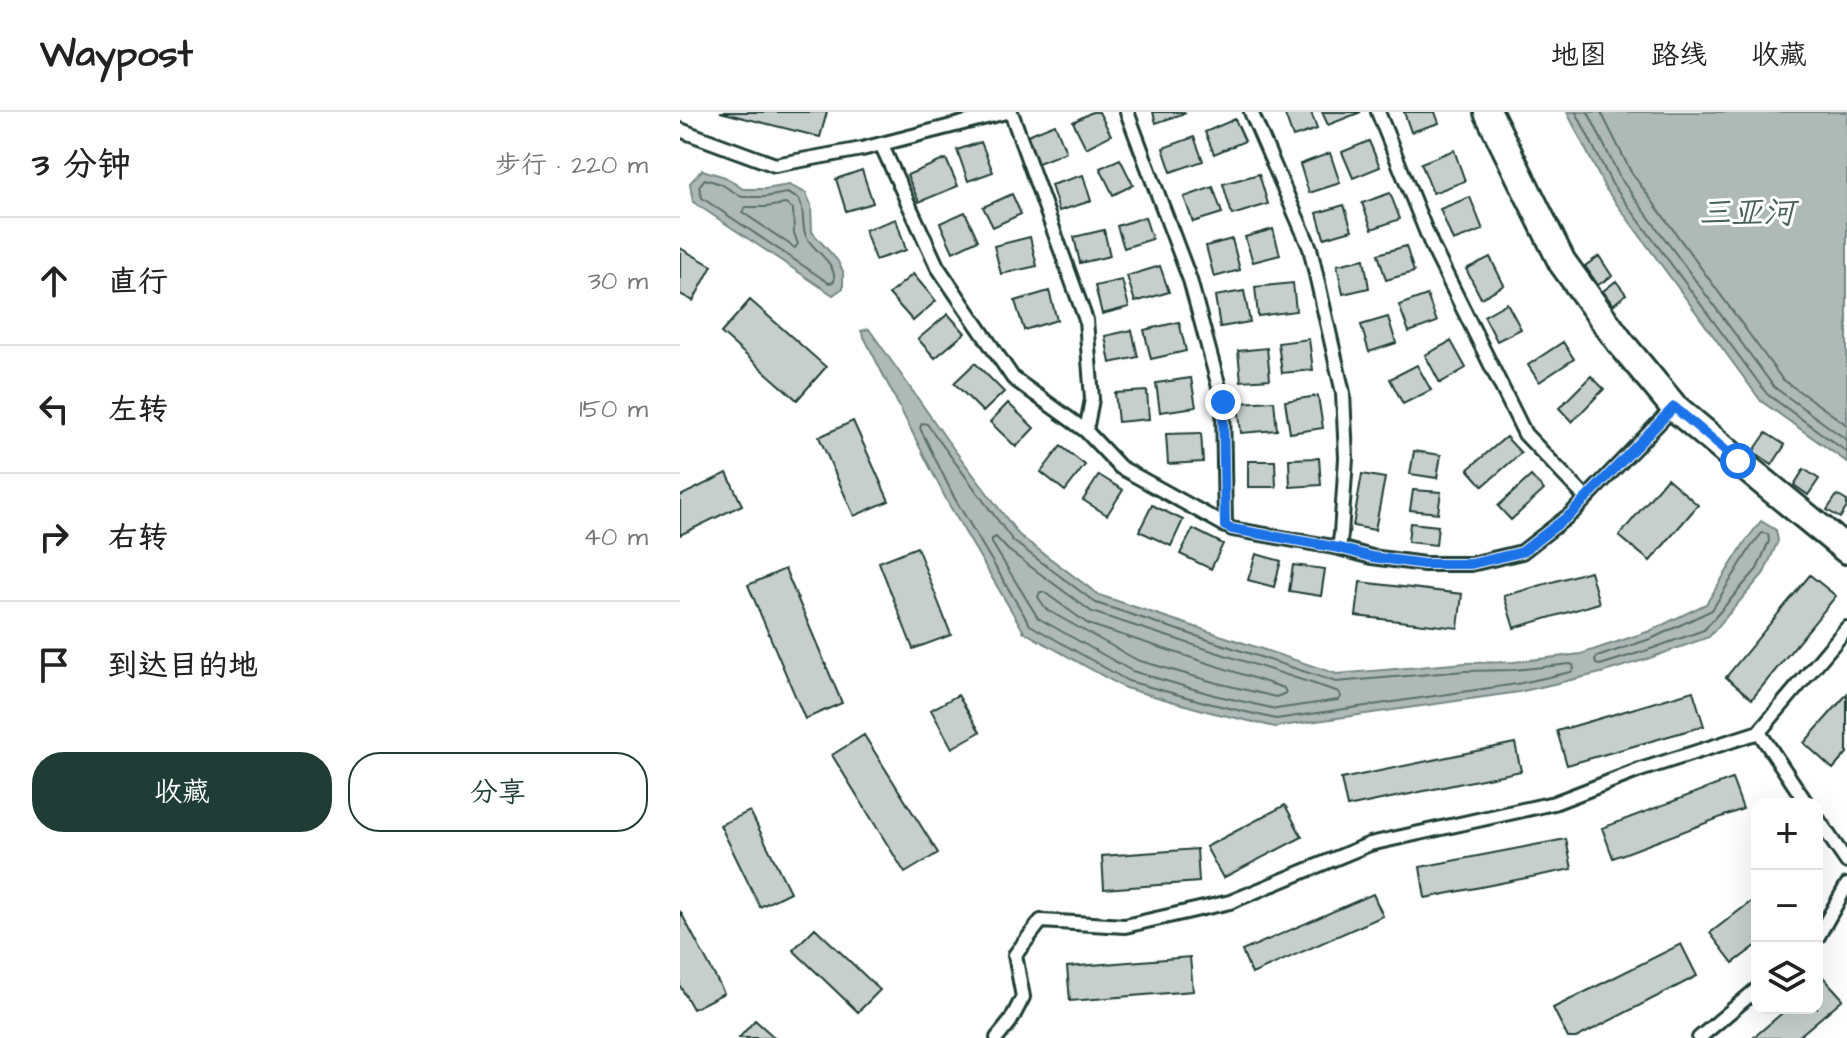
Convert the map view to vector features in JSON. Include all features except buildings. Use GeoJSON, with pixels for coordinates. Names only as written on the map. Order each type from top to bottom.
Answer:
{"type":"FeatureCollection","features":[{"type":"Feature","properties":{"kind":"street"},"geometry":{"type":"LineString","coordinates":[[1488,112],[1562,262],[1620,342],[1674,407],[1847,550]]}},
{"type":"Feature","properties":{"kind":"lane"},"geometry":{"type":"LineString","coordinates":[[680,130],[775,165],[881,144],[1009,112],[1086,320],[1092,399],[1086,431]]}},
{"type":"Feature","properties":{"kind":"lane"},"geometry":{"type":"LineString","coordinates":[[1127,112],[1190,280],[1223,402],[1225,526]]}},
{"type":"Feature","properties":{"kind":"lane"},"geometry":{"type":"LineString","coordinates":[[1251,112],[1310,248],[1343,393],[1346,458],[1339,548]]}},
{"type":"Feature","properties":{"kind":"lane"},"geometry":{"type":"LineString","coordinates":[[1378,112],[1432,246],[1525,434],[1586,498]]}},
{"type":"Feature","properties":{"kind":"lane"},"geometry":{"type":"LineString","coordinates":[[881,144],[937,266],[1013,378],[1086,431],[1120,467],[1232,529],[1372,557],[1424,564],[1471,564],[1522,552],[1572,513],[1674,407]]}},
{"type":"Feature","properties":{"kind":"lane"},"geometry":{"type":"LineString","coordinates":[[997,1038],[1010,1022],[1023,997],[1015,955],[1041,921],[1125,926],[1230,902],[1370,844],[1554,803],[1640,770],[1759,732],[1847,628]]}},
{"type":"Feature","properties":{"kind":"lane"},"geometry":{"type":"LineString","coordinates":[[1759,732],[1803,798]]}},
{"type":"Feature","properties":{"kind":"lane"},"geometry":{"type":"LineString","coordinates":[[1823,827],[1847,862]]}},
{"type":"Feature","properties":{"kind":"lane"},"geometry":{"type":"LineString","coordinates":[[1823,927],[1847,885]]}},
{"type":"Feature","properties":{"kind":"lane"},"geometry":{"type":"LineString","coordinates":[[1699,1038],[1751,994]]}},
{"type":"Feature","properties":{"kind":"water","name":"三亚河"},"geometry":{"type":"Polygon","coordinates":[[[1567,112],[1847,112],[1847,462],[1761,401],[1605,188],[1567,112]]]}},
{"type":"Feature","properties":{"kind":"water"},"geometry":{"type":"Polygon","coordinates":[[[702,170],[725,177],[743,189],[789,185],[806,193],[811,205],[812,232],[837,260],[843,271],[843,288],[833,295],[693,202],[690,183],[702,170]]]}},
{"type":"Feature","properties":{"kind":"water"},"geometry":{"type":"Polygon","coordinates":[[[869,329],[1019,535],[1099,595],[1337,674],[1514,662],[1581,654],[1650,631],[1706,604],[1761,521],[1776,530],[1778,541],[1764,573],[1709,637],[1601,673],[1519,692],[1275,727],[1210,712],[1125,688],[1024,632],[948,503],[861,331],[869,329]]]}},
{"type":"Feature","properties":{"kind":"route"},"geometry":{"type":"LineString","coordinates":[[1223,402],[1225,526],[1372,557],[1424,564],[1471,564],[1522,552],[1572,513],[1674,407],[1738,461]]}}]}
